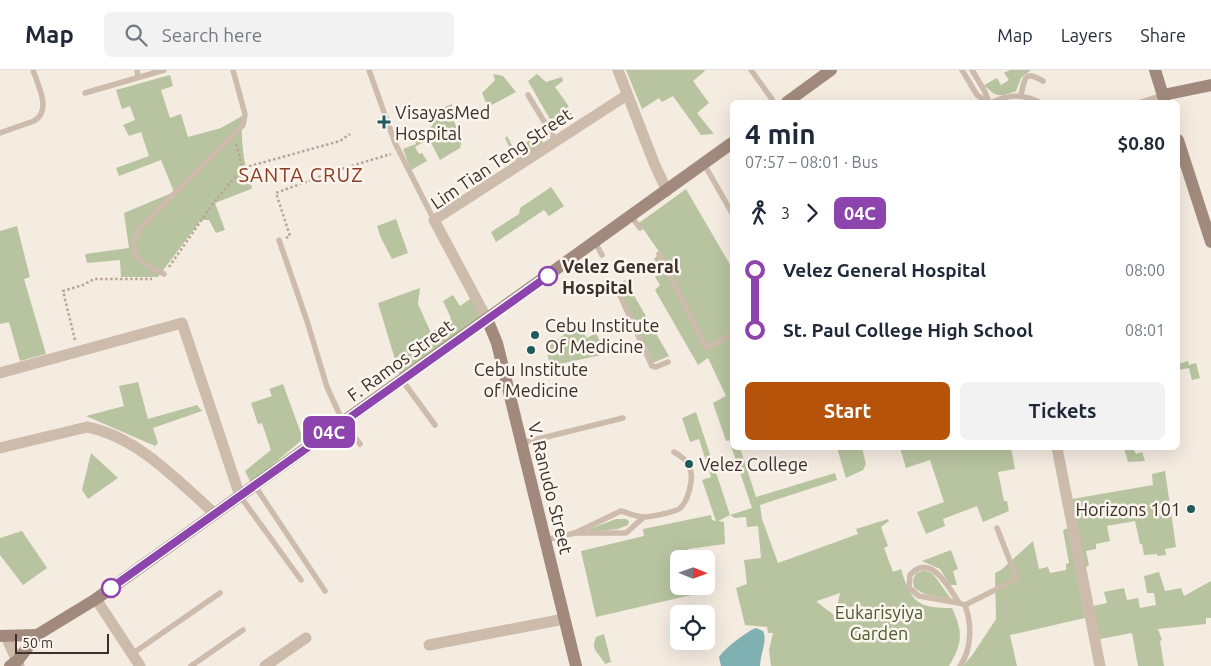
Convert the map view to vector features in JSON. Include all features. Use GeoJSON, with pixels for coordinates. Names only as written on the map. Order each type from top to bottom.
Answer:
{"type":"FeatureCollection","features":[{"type":"Feature","properties":{"kind":"street"},"geometry":{"type":"LineString","coordinates":[[618,70],[666,191]]}},
{"type":"Feature","properties":{"kind":"street"},"geometry":{"type":"LineString","coordinates":[[790,100],[831,70]]}},
{"type":"Feature","properties":{"kind":"street"},"geometry":{"type":"LineString","coordinates":[[1155,70],[1164,99],[1211,85]]}},
{"type":"Feature","properties":{"kind":"street","name":"Lim Tian Teng Street"},"geometry":{"type":"LineString","coordinates":[[487,319],[434,220],[627,95]]}},
{"type":"Feature","properties":{"kind":"street","name":"F. Ramos Street"},"geometry":{"type":"LineString","coordinates":[[16,664],[37,635],[96,599],[632,216],[730,144]]}},
{"type":"Feature","properties":{"kind":"street"},"geometry":{"type":"LineString","coordinates":[[1180,146],[1211,242]]}},
{"type":"Feature","properties":{"kind":"street","name":"V. Ranudo Street"},"geometry":{"type":"LineString","coordinates":[[487,319],[497,343],[576,666]]}},
{"type":"Feature","properties":{"kind":"street"},"geometry":{"type":"LineString","coordinates":[[0,373],[182,323],[240,496]]}},
{"type":"Feature","properties":{"kind":"street"},"geometry":{"type":"LineString","coordinates":[[0,448],[87,427],[97,429],[136,447],[215,514]]}},
{"type":"Feature","properties":{"kind":"street"},"geometry":{"type":"LineString","coordinates":[[1057,450],[1100,666]]}},
{"type":"Feature","properties":{"kind":"street"},"geometry":{"type":"LineString","coordinates":[[96,599],[140,666]]}},
{"type":"Feature","properties":{"kind":"street"},"geometry":{"type":"LineString","coordinates":[[429,645],[564,619]]}},
{"type":"Feature","properties":{"kind":"street"},"geometry":{"type":"LineString","coordinates":[[16,664],[3,636],[37,635]]}},
{"type":"Feature","properties":{"kind":"street"},"geometry":{"type":"LineString","coordinates":[[265,666],[306,638]]}},
{"type":"Feature","properties":{"kind":"lane"},"geometry":{"type":"LineString","coordinates":[[0,133],[34,121],[42,113],[43,102],[34,70]]}},
{"type":"Feature","properties":{"kind":"lane"},"geometry":{"type":"LineString","coordinates":[[137,70],[138,77]]}},
{"type":"Feature","properties":{"kind":"lane"},"geometry":{"type":"LineString","coordinates":[[85,93],[164,70]]}},
{"type":"Feature","properties":{"kind":"lane"},"geometry":{"type":"LineString","coordinates":[[164,274],[144,265],[136,253],[134,244],[136,236],[146,222],[243,125],[245,114],[233,70]]}},
{"type":"Feature","properties":{"kind":"lane"},"geometry":{"type":"LineString","coordinates":[[369,70],[400,151],[434,220]]}},
{"type":"Feature","properties":{"kind":"lane"},"geometry":{"type":"LineString","coordinates":[[751,70],[773,100]]}},
{"type":"Feature","properties":{"kind":"lane"},"geometry":{"type":"LineString","coordinates":[[962,70],[977,95],[985,100]]}},
{"type":"Feature","properties":{"kind":"lane"},"geometry":{"type":"LineString","coordinates":[[972,70],[984,90],[987,100]]}},
{"type":"Feature","properties":{"kind":"lane"},"geometry":{"type":"LineString","coordinates":[[1020,95],[1025,78],[1028,75],[1033,75],[1043,81]]}},
{"type":"Feature","properties":{"kind":"lane"},"geometry":{"type":"LineString","coordinates":[[528,95],[556,141]]}},
{"type":"Feature","properties":{"kind":"lane"},"geometry":{"type":"LineString","coordinates":[[997,100],[1020,95],[1035,100]]}},
{"type":"Feature","properties":{"kind":"lane"},"geometry":{"type":"LineString","coordinates":[[704,164],[730,210]]}},
{"type":"Feature","properties":{"kind":"lane"},"geometry":{"type":"LineString","coordinates":[[632,216],[640,228]]}},
{"type":"Feature","properties":{"kind":"lane"},"geometry":{"type":"LineString","coordinates":[[280,240],[328,387],[343,422],[360,444]]}},
{"type":"Feature","properties":{"kind":"lane"},"geometry":{"type":"LineString","coordinates":[[595,242],[602,254]]}},
{"type":"Feature","properties":{"kind":"lane"},"geometry":{"type":"LineString","coordinates":[[659,254],[706,348],[730,336]]}},
{"type":"Feature","properties":{"kind":"lane"},"geometry":{"type":"LineString","coordinates":[[615,284],[652,366],[656,367],[668,362]]}},
{"type":"Feature","properties":{"kind":"lane"},"geometry":{"type":"LineString","coordinates":[[402,380],[435,425]]}},
{"type":"Feature","properties":{"kind":"lane"},"geometry":{"type":"LineString","coordinates":[[522,444],[623,418]]}},
{"type":"Feature","properties":{"kind":"lane"},"geometry":{"type":"LineString","coordinates":[[545,540],[575,533],[621,511],[644,517],[677,510],[682,506],[687,497],[690,487],[691,470],[684,459],[674,452]]}},
{"type":"Feature","properties":{"kind":"lane"},"geometry":{"type":"LineString","coordinates":[[255,486],[325,591]]}},
{"type":"Feature","properties":{"kind":"lane"},"geometry":{"type":"LineString","coordinates":[[240,496],[301,580]]}},
{"type":"Feature","properties":{"kind":"lane"},"geometry":{"type":"LineString","coordinates":[[575,533],[626,533],[644,517]]}},
{"type":"Feature","properties":{"kind":"lane"},"geometry":{"type":"LineString","coordinates":[[960,666],[967,655],[969,645],[969,618],[962,604],[942,578],[932,569],[919,568],[910,575],[909,588],[919,596],[962,604],[1017,579],[996,528]]}},
{"type":"Feature","properties":{"kind":"lane"},"geometry":{"type":"LineString","coordinates":[[132,654],[220,593]]}},
{"type":"Feature","properties":{"kind":"lane"},"geometry":{"type":"LineString","coordinates":[[191,666],[243,630]]}},
{"type":"Feature","properties":{"kind":"path"},"geometry":{"type":"LineString","coordinates":[[243,125],[235,146],[243,168]]}},
{"type":"Feature","properties":{"kind":"path"},"geometry":{"type":"LineString","coordinates":[[78,352],[63,291],[83,285],[94,279],[160,278],[214,202],[243,168],[340,141],[350,134]]}},
{"type":"Feature","properties":{"kind":"path"},"geometry":{"type":"LineString","coordinates":[[280,240],[290,236],[276,192],[400,151]]}},
{"type":"Feature","properties":{"kind":"green space"},"geometry":{"type":"Polygon","coordinates":[[[626,70],[704,70],[693,81],[709,103],[697,113],[714,134],[701,135],[673,96],[662,102],[659,98],[642,109],[626,70]]]}},
{"type":"Feature","properties":{"kind":"green space"},"geometry":{"type":"Polygon","coordinates":[[[1010,70],[1031,70],[1021,78],[1016,91],[999,95],[984,85],[997,78],[1001,85],[1009,80],[1004,73],[1010,70]]]}},
{"type":"Feature","properties":{"kind":"green space"},"geometry":{"type":"Polygon","coordinates":[[[493,74],[503,76],[516,92],[488,107],[482,93],[495,80],[493,74]]]}},
{"type":"Feature","properties":{"kind":"green space"},"geometry":{"type":"Polygon","coordinates":[[[537,74],[546,82],[562,77],[563,81],[555,87],[573,115],[555,128],[528,81],[537,74]]]}},
{"type":"Feature","properties":{"kind":"green space"},"geometry":{"type":"Polygon","coordinates":[[[170,75],[173,86],[161,90],[170,118],[181,114],[188,137],[221,128],[242,116],[243,152],[246,170],[252,187],[215,203],[225,230],[216,233],[209,220],[201,220],[158,277],[121,277],[120,260],[87,263],[85,254],[129,248],[124,213],[174,192],[161,160],[119,176],[116,168],[149,156],[141,132],[129,136],[123,125],[135,120],[130,106],[122,109],[116,90],[170,75]]]}},
{"type":"Feature","properties":{"kind":"green space"},"geometry":{"type":"Polygon","coordinates":[[[452,104],[451,115],[462,139],[460,148],[440,160],[429,139],[415,147],[419,154],[422,153],[427,161],[411,170],[403,149],[416,144],[415,141],[433,125],[430,116],[452,104]]]}},
{"type":"Feature","properties":{"kind":"green space"},"geometry":{"type":"Polygon","coordinates":[[[540,135],[544,145],[516,162],[505,138],[507,136],[514,149],[540,135]]]}},
{"type":"Feature","properties":{"kind":"green space"},"geometry":{"type":"Polygon","coordinates":[[[551,187],[564,206],[549,216],[544,210],[496,242],[491,232],[519,214],[520,208],[551,187]]]}},
{"type":"Feature","properties":{"kind":"green space"},"geometry":{"type":"Polygon","coordinates":[[[686,189],[730,265],[730,443],[729,440],[726,441],[713,403],[726,396],[708,358],[698,365],[655,290],[660,285],[655,277],[663,272],[654,259],[660,253],[639,223],[686,189]]]}},
{"type":"Feature","properties":{"kind":"green space"},"geometry":{"type":"Polygon","coordinates":[[[396,219],[408,253],[392,259],[377,226],[396,219]]]}},
{"type":"Feature","properties":{"kind":"green space"},"geometry":{"type":"Polygon","coordinates":[[[17,226],[30,277],[24,279],[46,354],[20,361],[9,322],[0,324],[0,231],[17,226]]]}},
{"type":"Feature","properties":{"kind":"green space"},"geometry":{"type":"Polygon","coordinates":[[[625,280],[669,356],[653,363],[617,285],[625,280]]]}},
{"type":"Feature","properties":{"kind":"green space"},"geometry":{"type":"Polygon","coordinates":[[[420,288],[418,304],[431,333],[451,318],[443,301],[453,295],[460,306],[473,297],[484,318],[400,376],[378,303],[420,288]]]}},
{"type":"Feature","properties":{"kind":"green space"},"geometry":{"type":"Polygon","coordinates":[[[577,325],[587,338],[596,333],[606,354],[550,366],[546,348],[577,325]]]}},
{"type":"Feature","properties":{"kind":"green space"},"geometry":{"type":"Polygon","coordinates":[[[1188,361],[1189,365],[1196,363],[1200,378],[1192,380],[1189,368],[1180,370],[1180,363],[1188,361]]]}},
{"type":"Feature","properties":{"kind":"green space"},"geometry":{"type":"Polygon","coordinates":[[[138,382],[148,419],[197,405],[202,411],[153,428],[158,443],[155,446],[86,416],[124,406],[119,386],[138,382]]]}},
{"type":"Feature","properties":{"kind":"green space"},"geometry":{"type":"Polygon","coordinates":[[[283,384],[303,439],[251,483],[245,471],[271,450],[262,423],[258,424],[251,403],[272,396],[269,389],[283,384]]]}},
{"type":"Feature","properties":{"kind":"green space"},"geometry":{"type":"Polygon","coordinates":[[[696,412],[730,515],[718,521],[724,522],[725,544],[688,550],[670,550],[670,595],[691,595],[596,617],[581,551],[644,536],[643,529],[711,515],[712,520],[716,521],[702,480],[711,477],[699,439],[690,442],[682,418],[696,412]]]}},
{"type":"Feature","properties":{"kind":"green space","name":"Eukarisyiya Garden"},"geometry":{"type":"Polygon","coordinates":[[[732,450],[741,450],[756,497],[835,473],[837,480],[760,505],[762,519],[778,563],[858,534],[856,529],[888,519],[889,521],[881,527],[888,546],[884,548],[893,572],[901,569],[908,589],[918,601],[931,607],[952,608],[956,616],[960,637],[957,651],[949,666],[771,666],[769,650],[773,633],[768,633],[767,627],[745,625],[736,588],[747,584],[744,560],[761,558],[758,526],[747,527],[746,517],[735,518],[730,515],[752,508],[732,450]],[[840,593],[817,601],[835,616],[840,593]]]}},
{"type":"Feature","properties":{"kind":"green space"},"geometry":{"type":"Polygon","coordinates":[[[838,450],[862,450],[866,464],[863,470],[846,478],[838,450]]]}},
{"type":"Feature","properties":{"kind":"green space"},"geometry":{"type":"Polygon","coordinates":[[[901,450],[1011,450],[1015,469],[998,472],[1004,501],[1007,501],[1009,511],[983,522],[977,506],[943,519],[945,526],[926,534],[917,512],[944,502],[930,460],[906,468],[901,450]]]}},
{"type":"Feature","properties":{"kind":"green space"},"geometry":{"type":"Polygon","coordinates":[[[1125,450],[1134,450],[1136,454],[1142,452],[1145,461],[1128,462],[1125,450]]]}},
{"type":"Feature","properties":{"kind":"green space"},"geometry":{"type":"Polygon","coordinates":[[[91,453],[118,478],[88,499],[82,490],[91,453]]]}},
{"type":"Feature","properties":{"kind":"green space"},"geometry":{"type":"Polygon","coordinates":[[[1165,471],[1176,547],[1165,549],[1166,555],[1144,555],[1135,521],[1107,526],[1110,541],[1096,544],[1096,549],[1086,551],[1089,565],[1085,568],[1072,499],[1153,485],[1152,474],[1165,471]]]}},
{"type":"Feature","properties":{"kind":"green space"},"geometry":{"type":"Polygon","coordinates":[[[616,519],[626,519],[629,521],[628,525],[618,529],[588,531],[589,529],[616,519]]]}},
{"type":"Feature","properties":{"kind":"green space"},"geometry":{"type":"Polygon","coordinates":[[[1068,528],[1085,618],[1010,635],[1017,666],[963,666],[996,619],[995,573],[1001,570],[1033,541],[1039,569],[1048,567],[1050,573],[1066,570],[1066,564],[1069,563],[1063,530],[1068,528]]]}},
{"type":"Feature","properties":{"kind":"green space"},"geometry":{"type":"Polygon","coordinates":[[[22,531],[47,568],[23,585],[0,555],[0,538],[22,531]]]}},
{"type":"Feature","properties":{"kind":"green space"},"geometry":{"type":"Polygon","coordinates":[[[951,550],[958,569],[953,571],[957,585],[950,585],[940,569],[922,561],[951,550]]]}},
{"type":"Feature","properties":{"kind":"green space"},"geometry":{"type":"Polygon","coordinates":[[[925,570],[933,574],[951,599],[925,594],[914,588],[913,580],[916,573],[925,570]]]}},
{"type":"Feature","properties":{"kind":"green space"},"geometry":{"type":"Polygon","coordinates":[[[1159,572],[1165,591],[1181,588],[1184,596],[1211,581],[1211,618],[1206,618],[1206,624],[1158,629],[1162,640],[1160,641],[1164,666],[1138,666],[1132,633],[1100,639],[1093,606],[1107,603],[1104,592],[1124,588],[1127,600],[1138,598],[1140,608],[1156,605],[1154,593],[1147,593],[1144,576],[1159,572]]]}},
{"type":"Feature","properties":{"kind":"green space"},"geometry":{"type":"Polygon","coordinates":[[[604,634],[611,662],[605,664],[594,645],[596,637],[604,634]]]}},
{"type":"Feature","properties":{"kind":"water"},"geometry":{"type":"Polygon","coordinates":[[[756,628],[763,631],[764,635],[760,666],[721,666],[719,657],[742,636],[756,628]]]}},
{"type":"Feature","properties":{"kind":"bus line","name":"04C"},"geometry":{"type":"LineString","coordinates":[[111,588],[548,276]]}},
{"type":"Feature","properties":{"kind":"place","name":"VisayasMed Hospital"},"geometry":{"type":"Point","coordinates":[384,122]}},
{"type":"Feature","properties":{"kind":"place","name":"Velez General Hospital"},"geometry":{"type":"Point","coordinates":[548,276]}},
{"type":"Feature","properties":{"kind":"place","name":"Cebu Institute Of Medicine"},"geometry":{"type":"Point","coordinates":[535,335]}},
{"type":"Feature","properties":{"kind":"place","name":"Cebu Institute of Medicine"},"geometry":{"type":"Point","coordinates":[531,350]}},
{"type":"Feature","properties":{"kind":"place","name":"Velez College"},"geometry":{"type":"Point","coordinates":[689,464]}},
{"type":"Feature","properties":{"kind":"place","name":"Horizons 101"},"geometry":{"type":"Point","coordinates":[1191,509]}},
{"type":"Feature","properties":{"kind":"district","name":"SANTA CRUZ"},"geometry":{"type":"Point","coordinates":[301,174]}}]}
